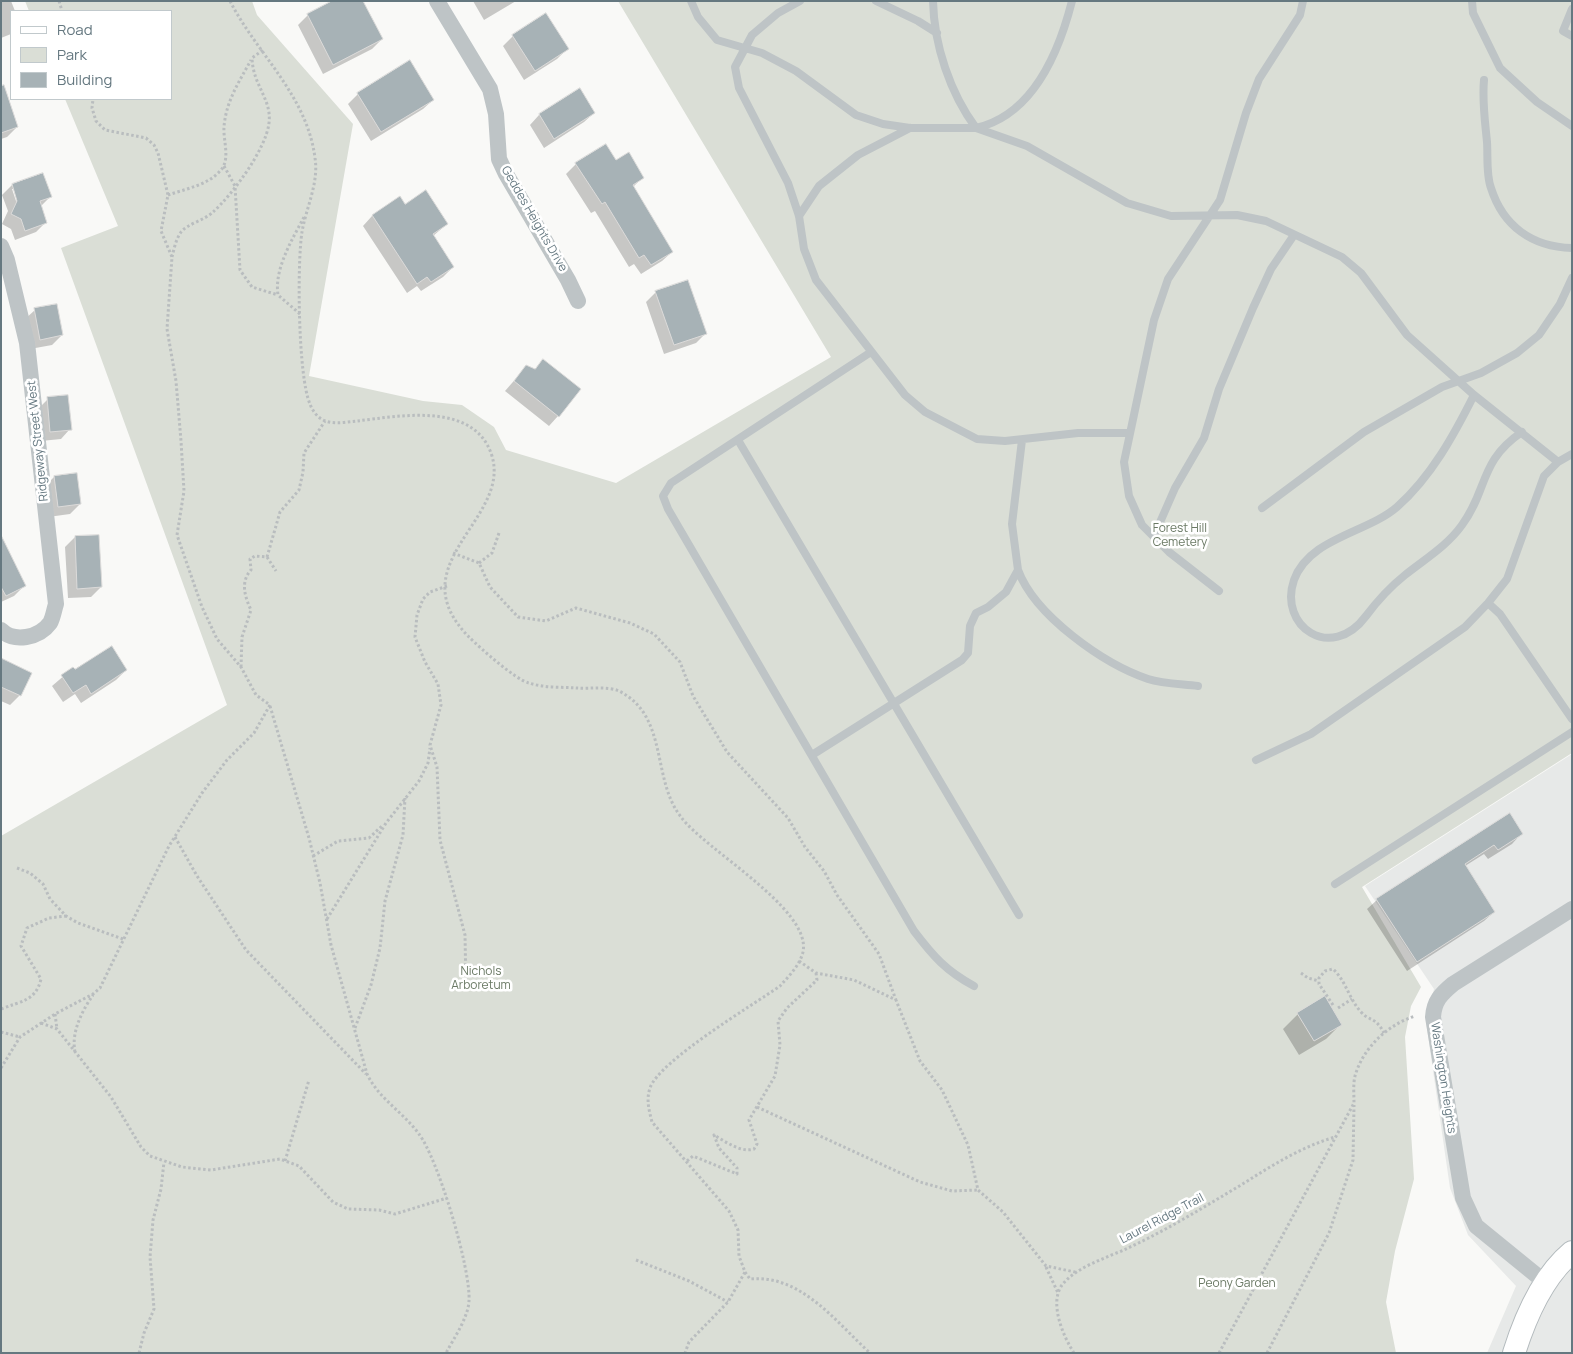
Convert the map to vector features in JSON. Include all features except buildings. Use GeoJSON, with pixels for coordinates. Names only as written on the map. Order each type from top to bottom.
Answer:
{"type":"FeatureCollection","features":[{"type":"Feature","properties":{"kind":"street","name":"Geddes Heights Drive"},"geometry":{"type":"LineString","coordinates":[[437,1],[490,89],[496,114],[499,158],[506,174],[568,280],[578,301]]}},
{"type":"Feature","properties":{"kind":"street","name":"Ridgeway Street West"},"geometry":{"type":"LineString","coordinates":[[1,246],[7,260],[27,343],[56,604],[50,623],[38,633],[22,638],[6,635],[1,630]]}},
{"type":"Feature","properties":{"kind":"street","name":"Washington Heights"},"geometry":{"type":"LineString","coordinates":[[1546,1283],[1476,1226],[1462,1198],[1433,1018],[1434,1004],[1441,994],[1453,984],[1572,909]]}},
{"type":"Feature","properties":{"kind":"street"},"geometry":{"type":"LineString","coordinates":[[1514,1353],[1521,1330],[1546,1283],[1563,1259],[1572,1252]]}},
{"type":"Feature","properties":{"kind":"lane"},"geometry":{"type":"LineString","coordinates":[[691,1],[698,17],[717,40],[762,53],[796,71],[856,116],[883,124],[910,128],[976,128],[992,124],[1004,117],[1028,95],[1048,68],[1066,28],[1072,1]]}},
{"type":"Feature","properties":{"kind":"lane"},"geometry":{"type":"LineString","coordinates":[[800,1],[778,13],[752,35],[735,67],[740,88],[788,183],[798,216],[804,249],[816,280],[905,395],[938,419],[977,440],[1022,440],[1078,433],[1129,433]]}},
{"type":"Feature","properties":{"kind":"lane"},"geometry":{"type":"LineString","coordinates":[[876,1],[937,32]]}},
{"type":"Feature","properties":{"kind":"lane"},"geometry":{"type":"LineString","coordinates":[[933,1],[943,63],[965,113],[976,128],[1027,146],[1127,203],[1172,216],[1237,215],[1266,222],[1342,257],[1361,272],[1407,335],[1474,395],[1558,462]]}},
{"type":"Feature","properties":{"kind":"lane"},"geometry":{"type":"LineString","coordinates":[[1219,591],[1169,552],[1142,525],[1130,496],[1124,462],[1154,320],[1168,279],[1220,200],[1246,113],[1259,79],[1300,15],[1303,1]]}},
{"type":"Feature","properties":{"kind":"lane"},"geometry":{"type":"LineString","coordinates":[[1472,1],[1473,13],[1500,68],[1537,102],[1572,126]]}},
{"type":"Feature","properties":{"kind":"lane"},"geometry":{"type":"LineString","coordinates":[[1572,9],[1564,31],[1572,36]]}},
{"type":"Feature","properties":{"kind":"lane"},"geometry":{"type":"LineString","coordinates":[[1484,80],[1482,102],[1490,187],[1503,214],[1525,236],[1555,248],[1572,248]]}},
{"type":"Feature","properties":{"kind":"lane"},"geometry":{"type":"LineString","coordinates":[[798,216],[819,186],[858,156],[910,128]]}},
{"type":"Feature","properties":{"kind":"lane"},"geometry":{"type":"LineString","coordinates":[[1154,536],[1175,488],[1204,438],[1219,389],[1271,269],[1294,235]]}},
{"type":"Feature","properties":{"kind":"lane"},"geometry":{"type":"LineString","coordinates":[[1262,508],[1364,432],[1442,387],[1481,373],[1517,353],[1539,335],[1560,304],[1572,278]]}},
{"type":"Feature","properties":{"kind":"lane"},"geometry":{"type":"LineString","coordinates":[[871,352],[671,483],[663,496],[673,517],[914,931],[933,957],[952,974],[974,986]]}},
{"type":"Feature","properties":{"kind":"lane"},"geometry":{"type":"LineString","coordinates":[[1474,395],[1442,452],[1408,497],[1381,519],[1317,551],[1301,567],[1294,580],[1292,598],[1295,616],[1313,634],[1336,639],[1347,635],[1360,624],[1384,593],[1454,536],[1470,513],[1493,460],[1510,440],[1522,432]]}},
{"type":"Feature","properties":{"kind":"lane"},"geometry":{"type":"LineString","coordinates":[[738,440],[1019,915]]}},
{"type":"Feature","properties":{"kind":"lane"},"geometry":{"type":"LineString","coordinates":[[1022,440],[1012,524],[1018,570],[1026,588],[1069,632],[1097,654],[1150,680],[1198,686]]}},
{"type":"Feature","properties":{"kind":"lane"},"geometry":{"type":"LineString","coordinates":[[1256,760],[1311,734],[1465,627],[1488,603],[1507,579],[1544,476],[1558,462],[1572,454]]}},
{"type":"Feature","properties":{"kind":"lane"},"geometry":{"type":"LineString","coordinates":[[812,755],[965,657],[968,653],[972,619],[1006,592],[1018,570]]}},
{"type":"Feature","properties":{"kind":"lane"},"geometry":{"type":"LineString","coordinates":[[1488,603],[1500,614],[1572,719]]}},
{"type":"Feature","properties":{"kind":"lane"},"geometry":{"type":"LineString","coordinates":[[1335,884],[1572,732]]}},
{"type":"Feature","properties":{"kind":"path"},"geometry":{"type":"LineString","coordinates":[[230,1],[239,20],[282,75],[295,100],[311,139],[316,159],[315,181],[302,236],[301,314],[305,386],[310,405],[318,417],[325,421],[339,422],[417,415],[450,417],[475,430],[491,452],[495,482],[487,503],[453,553],[447,572],[447,597],[454,619],[476,643],[527,683],[617,690],[645,712],[660,754],[667,789],[681,818],[772,896],[800,930],[804,949],[799,960],[780,986],[668,1064],[650,1086],[647,1103],[652,1122],[729,1211],[738,1230],[739,1256],[745,1272],[750,1278],[767,1277],[807,1295],[839,1321],[870,1353]]}},
{"type":"Feature","properties":{"kind":"path"},"geometry":{"type":"LineString","coordinates":[[263,50],[252,58],[229,98],[224,127],[224,166],[235,186],[240,270],[252,287],[278,295],[301,314]]}},
{"type":"Feature","properties":{"kind":"path"},"geometry":{"type":"LineString","coordinates":[[252,58],[252,71],[257,86],[269,106],[266,138],[256,158],[212,213],[182,231],[172,257],[167,330],[176,381],[184,491],[177,535],[202,607],[217,639],[241,667],[256,694],[270,705],[313,856],[331,945],[367,1074],[372,1086],[419,1134],[447,1198],[467,1280],[469,1302],[466,1315],[446,1353]]}},
{"type":"Feature","properties":{"kind":"path"},"geometry":{"type":"LineString","coordinates":[[93,100],[92,108],[96,121],[105,130],[146,138],[154,145],[168,195],[160,231],[172,257]]}},
{"type":"Feature","properties":{"kind":"path"},"geometry":{"type":"LineString","coordinates":[[168,195],[202,183],[219,173],[224,166]]}},
{"type":"Feature","properties":{"kind":"path"},"geometry":{"type":"LineString","coordinates":[[278,295],[276,283],[290,243],[306,213]]}},
{"type":"Feature","properties":{"kind":"path"},"geometry":{"type":"LineString","coordinates":[[276,571],[267,557],[280,512],[299,490],[304,454],[325,421]]}},
{"type":"Feature","properties":{"kind":"path"},"geometry":{"type":"LineString","coordinates":[[479,563],[492,553],[499,533]]}},
{"type":"Feature","properties":{"kind":"path"},"geometry":{"type":"LineString","coordinates":[[453,553],[479,563],[490,587],[518,617],[546,621],[576,608],[630,623],[654,634],[680,662],[693,696],[727,752],[788,818],[805,847],[824,871],[837,895],[879,954],[920,1061],[942,1090],[968,1145],[978,1190],[1004,1212],[1046,1266],[1058,1294],[1058,1318],[1074,1353]]}},
{"type":"Feature","properties":{"kind":"path"},"geometry":{"type":"LineString","coordinates":[[241,667],[242,638],[251,610],[243,593],[246,575],[251,570],[250,559],[255,556],[267,557]]}},
{"type":"Feature","properties":{"kind":"path"},"geometry":{"type":"LineString","coordinates":[[327,919],[386,823],[406,798],[428,763],[430,745],[441,706],[438,684],[425,662],[415,637],[416,615],[422,599],[430,592],[447,586]]}},
{"type":"Feature","properties":{"kind":"path"},"geometry":{"type":"LineString","coordinates":[[76,1054],[74,1040],[76,1028],[93,994],[106,978],[123,939],[174,837],[227,760],[254,733],[270,705]]}},
{"type":"Feature","properties":{"kind":"path"},"geometry":{"type":"LineString","coordinates":[[430,745],[437,767],[440,840],[465,935],[466,987]]}},
{"type":"Feature","properties":{"kind":"path"},"geometry":{"type":"LineString","coordinates":[[354,1029],[371,986],[380,948],[385,901],[403,835],[406,798]]}},
{"type":"Feature","properties":{"kind":"path"},"geometry":{"type":"LineString","coordinates":[[313,856],[338,841],[369,838],[386,823]]}},
{"type":"Feature","properties":{"kind":"path"},"geometry":{"type":"LineString","coordinates":[[174,837],[197,876],[246,950],[367,1074]]}},
{"type":"Feature","properties":{"kind":"path"},"geometry":{"type":"LineString","coordinates":[[17,868],[30,873],[43,884],[50,899],[66,916],[78,923],[123,939]]}},
{"type":"Feature","properties":{"kind":"path"},"geometry":{"type":"LineString","coordinates":[[1,1009],[29,998],[38,991],[41,979],[21,946],[28,928],[49,918],[66,916]]}},
{"type":"Feature","properties":{"kind":"path"},"geometry":{"type":"LineString","coordinates":[[799,960],[816,973],[854,980],[896,1000]]}},
{"type":"Feature","properties":{"kind":"path"},"geometry":{"type":"LineString","coordinates":[[1319,981],[1325,971],[1332,969],[1343,981],[1352,999],[1363,1014],[1373,1018],[1384,1033]]}},
{"type":"Feature","properties":{"kind":"path"},"geometry":{"type":"LineString","coordinates":[[687,1161],[693,1156],[737,1174],[737,1168],[719,1148],[714,1136],[749,1151],[754,1149],[757,1144],[749,1120],[775,1076],[780,1045],[778,1021],[787,1008],[817,980],[816,973]]}},
{"type":"Feature","properties":{"kind":"path"},"geometry":{"type":"LineString","coordinates":[[1301,973],[1308,978],[1319,981],[1333,1005]]}},
{"type":"Feature","properties":{"kind":"path"},"geometry":{"type":"LineString","coordinates":[[1,1068],[20,1037],[41,1022],[93,994]]}},
{"type":"Feature","properties":{"kind":"path"},"geometry":{"type":"LineString","coordinates":[[1338,1008],[1352,999]]}},
{"type":"Feature","properties":{"kind":"path"},"geometry":{"type":"LineString","coordinates":[[55,1014],[57,1029]]}},
{"type":"Feature","properties":{"kind":"path"},"geometry":{"type":"LineString","coordinates":[[1267,1353],[1329,1233],[1353,1160],[1355,1077],[1364,1052],[1384,1033],[1412,1017],[1433,1018]]}},
{"type":"Feature","properties":{"kind":"path"},"geometry":{"type":"LineString","coordinates":[[41,1022],[57,1029],[111,1097],[141,1148],[150,1156],[164,1162],[211,1170],[244,1163],[280,1159],[299,1166],[333,1202],[348,1209],[380,1210],[395,1214],[447,1198]]}},
{"type":"Feature","properties":{"kind":"path"},"geometry":{"type":"LineString","coordinates":[[1,1032],[20,1037]]}},
{"type":"Feature","properties":{"kind":"path"},"geometry":{"type":"LineString","coordinates":[[285,1161],[309,1080]]}},
{"type":"Feature","properties":{"kind":"path"},"geometry":{"type":"LineString","coordinates":[[1219,1353],[1354,1104]]}},
{"type":"Feature","properties":{"kind":"path"},"geometry":{"type":"LineString","coordinates":[[757,1107],[920,1182],[952,1191],[978,1190]]}},
{"type":"Feature","properties":{"kind":"path","name":"Laurel Ridge Trail"},"geometry":{"type":"LineString","coordinates":[[1058,1294],[1062,1285],[1075,1272],[1152,1237],[1283,1159],[1316,1142],[1336,1137]]}},
{"type":"Feature","properties":{"kind":"path"},"geometry":{"type":"LineString","coordinates":[[139,1353],[144,1333],[154,1309],[150,1257],[153,1220],[161,1189],[164,1162]]}},
{"type":"Feature","properties":{"kind":"path"},"geometry":{"type":"LineString","coordinates":[[636,1260],[689,1281],[728,1302]]}},
{"type":"Feature","properties":{"kind":"path"},"geometry":{"type":"LineString","coordinates":[[1046,1266],[1075,1272]]}},
{"type":"Feature","properties":{"kind":"path"},"geometry":{"type":"LineString","coordinates":[[685,1353],[689,1342],[728,1302],[745,1272]]}},
{"type":"Feature","properties":{"kind":"shaded area"},"geometry":{"type":"Polygon","coordinates":[[[1572,754],[1572,1353],[1487,1353],[1516,1286],[1468,1235],[1450,1188],[1426,1022],[1434,989],[1365,886],[1572,754]]]}},
{"type":"Feature","properties":{"kind":"green space"},"geometry":{"type":"Polygon","coordinates":[[[25,1],[252,1],[257,15],[353,124],[309,376],[423,401],[462,405],[494,427],[506,450],[616,483],[831,357],[618,1],[1572,1],[1572,753],[1362,887],[1421,987],[1411,1006],[1405,1037],[1414,1179],[1395,1251],[1386,1302],[1396,1353],[1,1353],[1,836],[227,705],[61,248],[118,226],[65,100],[172,100],[172,10],[29,10],[25,1]]]}},
{"type":"Feature","properties":{"kind":"park label","name":"Forest Hill Cemetery"},"geometry":{"type":"Point","coordinates":[1180,536]}},
{"type":"Feature","properties":{"kind":"park label","name":"Nichols Arboretum"},"geometry":{"type":"Point","coordinates":[481,979]}},
{"type":"Feature","properties":{"kind":"park label","name":"Peony Garden"},"geometry":{"type":"Point","coordinates":[1237,1284]}}]}
